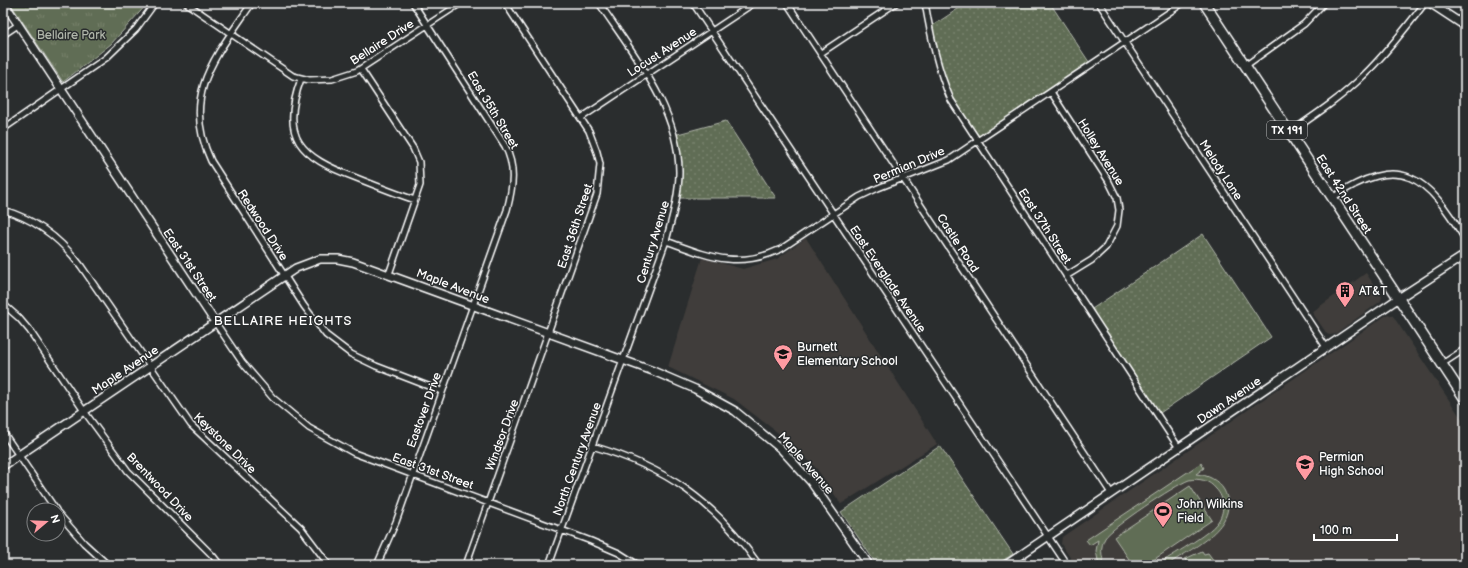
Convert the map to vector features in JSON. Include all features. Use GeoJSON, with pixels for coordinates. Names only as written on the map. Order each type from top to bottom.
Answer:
{"type":"FeatureCollection","features":[{"type":"Feature","properties":{"kind":"highway","name":"East 42nd Street"},"geometry":{"type":"LineString","coordinates":[[1204,3],[1465,399]]}},
{"type":"Feature","properties":{"kind":"street","name":"East 31st Street"},"geometry":{"type":"LineString","coordinates":[[4,3],[242,362],[273,398],[309,428],[350,452],[612,549],[638,565]]}},
{"type":"Feature","properties":{"kind":"street"},"geometry":{"type":"LineString","coordinates":[[3,129],[62,90],[106,58],[136,29],[155,3]]}},
{"type":"Feature","properties":{"kind":"street","name":"Bellaire Drive"},"geometry":{"type":"LineString","coordinates":[[186,3],[284,70],[301,79],[332,79],[345,76],[361,69],[461,3]]}},
{"type":"Feature","properties":{"kind":"street","name":"Redwood Drive"},"geometry":{"type":"LineString","coordinates":[[252,3],[211,64],[202,84],[198,109],[200,132],[206,152],[214,168],[312,318],[338,346],[376,366],[441,391]]}},
{"type":"Feature","properties":{"kind":"street","name":"East 35th Street"},"geometry":{"type":"LineString","coordinates":[[413,3],[495,128],[512,162],[512,184],[507,210],[472,306]]}},
{"type":"Feature","properties":{"kind":"street","name":"East 36th Street"},"geometry":{"type":"LineString","coordinates":[[505,3],[589,131],[597,152],[600,182],[593,208],[548,334]]}},
{"type":"Feature","properties":{"kind":"street","name":"Century Avenue"},"geometry":{"type":"LineString","coordinates":[[599,3],[646,74],[669,118],[678,159],[677,198],[666,241],[623,360]]}},
{"type":"Feature","properties":{"kind":"street","name":"East Everglade Avenue"},"geometry":{"type":"LineString","coordinates":[[693,3],[1066,565]]}},
{"type":"Feature","properties":{"kind":"street","name":"Locust Avenue"},"geometry":{"type":"LineString","coordinates":[[580,118],[754,3]]}},
{"type":"Feature","properties":{"kind":"street","name":"Castle Road"},"geometry":{"type":"LineString","coordinates":[[787,3],[1111,494]]}},
{"type":"Feature","properties":{"kind":"street"},"geometry":{"type":"LineString","coordinates":[[821,54],[896,3]]}},
{"type":"Feature","properties":{"kind":"street","name":"East 37th Street"},"geometry":{"type":"LineString","coordinates":[[925,3],[932,45],[940,74],[951,100],[977,142],[1179,448]]}},
{"type":"Feature","properties":{"kind":"street","name":"Melody Lane"},"geometry":{"type":"LineString","coordinates":[[1099,3],[1326,348]]}},
{"type":"Feature","properties":{"kind":"street","name":"Permian Drive"},"geometry":{"type":"LineString","coordinates":[[666,241],[724,260],[753,259],[781,248],[859,198],[903,178],[949,160],[1183,3]]}},
{"type":"Feature","properties":{"kind":"street"},"geometry":{"type":"LineString","coordinates":[[1245,66],[1304,24],[1324,3]]}},
{"type":"Feature","properties":{"kind":"street"},"geometry":{"type":"LineString","coordinates":[[1290,133],[1327,107],[1363,76],[1425,3]]}},
{"type":"Feature","properties":{"kind":"street"},"geometry":{"type":"LineString","coordinates":[[1430,3],[1465,26]]}},
{"type":"Feature","properties":{"kind":"street"},"geometry":{"type":"LineString","coordinates":[[3,35],[18,25]]}},
{"type":"Feature","properties":{"kind":"street"},"geometry":{"type":"LineString","coordinates":[[361,69],[417,156],[421,177],[415,200],[389,274]]}},
{"type":"Feature","properties":{"kind":"street"},"geometry":{"type":"LineString","coordinates":[[301,79],[293,104],[293,121],[298,140],[308,154],[317,161],[337,170],[415,200]]}},
{"type":"Feature","properties":{"kind":"street","name":"Holley Avenue"},"geometry":{"type":"LineString","coordinates":[[1051,92],[1108,180],[1117,198],[1119,210],[1116,230],[1106,247],[1092,260],[1066,276]]}},
{"type":"Feature","properties":{"kind":"street"},"geometry":{"type":"LineString","coordinates":[[1332,198],[1350,186],[1371,176],[1389,174],[1408,177],[1422,184],[1436,196],[1465,239]]}},
{"type":"Feature","properties":{"kind":"street","name":"Keystone Drive"},"geometry":{"type":"LineString","coordinates":[[3,210],[36,224],[66,248],[81,266],[150,367],[197,432],[301,528],[329,565]]}},
{"type":"Feature","properties":{"kind":"street","name":"Dawn Avenue"},"geometry":{"type":"LineString","coordinates":[[1006,565],[1398,298],[1465,255]]}},
{"type":"Feature","properties":{"kind":"street","name":"Maple Avenue"},"geometry":{"type":"LineString","coordinates":[[3,466],[284,276],[306,263],[330,259],[353,262],[389,274],[472,306],[676,380],[712,397],[735,411],[766,435],[796,464],[869,565]]}},
{"type":"Feature","properties":{"kind":"street","name":"Brentwood Drive"},"geometry":{"type":"LineString","coordinates":[[3,304],[19,318],[30,331],[84,412],[128,471],[213,556],[220,565]]}},
{"type":"Feature","properties":{"kind":"street","name":"Eastover Drive"},"geometry":{"type":"LineString","coordinates":[[377,565],[390,539],[411,475],[472,306]]}},
{"type":"Feature","properties":{"kind":"street","name":"Windsor Drive"},"geometry":{"type":"LineString","coordinates":[[466,565],[548,334]]}},
{"type":"Feature","properties":{"kind":"street"},"geometry":{"type":"LineString","coordinates":[[1442,364],[1465,349]]}},
{"type":"Feature","properties":{"kind":"street","name":"North Century Avenue"},"geometry":{"type":"LineString","coordinates":[[549,565],[623,360]]}},
{"type":"Feature","properties":{"kind":"street"},"geometry":{"type":"LineString","coordinates":[[3,432],[51,502]]}},
{"type":"Feature","properties":{"kind":"street"},"geometry":{"type":"LineString","coordinates":[[592,446],[630,459],[655,470],[686,488],[713,510],[726,523],[759,565]]}},
{"type":"Feature","properties":{"kind":"street"},"geometry":{"type":"LineString","coordinates":[[66,522],[84,543],[108,565]]}},
{"type":"Feature","properties":{"kind":"shaded area","name":"Burnett Elementary School"},"geometry":{"type":"Polygon","coordinates":[[[806,238],[937,444],[841,504],[817,469],[790,442],[734,399],[668,367],[702,258],[743,269],[777,259],[806,238]]]}},
{"type":"Feature","properties":{"kind":"shaded area"},"geometry":{"type":"Polygon","coordinates":[[[1366,273],[1382,297],[1381,301],[1335,334],[1327,334],[1312,312],[1366,273]]]}},
{"type":"Feature","properties":{"kind":"shaded area","name":"Permian High School"},"geometry":{"type":"Polygon","coordinates":[[[1388,314],[1393,316],[1465,424],[1465,565],[1075,565],[1061,544],[1062,537],[1388,314]]]}},
{"type":"Feature","properties":{"kind":"green space","name":"Bellaire Park"},"geometry":{"type":"Polygon","coordinates":[[[10,3],[148,3],[111,44],[63,82],[10,3]]]}},
{"type":"Feature","properties":{"kind":"green space"},"geometry":{"type":"Polygon","coordinates":[[[967,3],[1050,3],[1091,65],[977,141],[951,100],[929,28],[967,3]]]}},
{"type":"Feature","properties":{"kind":"green space"},"geometry":{"type":"Polygon","coordinates":[[[726,121],[776,198],[677,198],[679,183],[674,135],[726,121]]]}},
{"type":"Feature","properties":{"kind":"green space"},"geometry":{"type":"Polygon","coordinates":[[[1203,234],[1271,337],[1157,415],[1089,311],[1203,234]]]}},
{"type":"Feature","properties":{"kind":"green space"},"geometry":{"type":"Polygon","coordinates":[[[940,446],[1013,554],[996,565],[877,565],[841,512],[940,446]]]}},
{"type":"Feature","properties":{"kind":"green space"},"geometry":{"type":"Polygon","coordinates":[[[1201,463],[1204,468],[1196,474],[1209,477],[1219,483],[1224,490],[1228,503],[1226,515],[1211,535],[1200,544],[1167,565],[1157,565],[1206,533],[1220,519],[1223,506],[1219,493],[1213,486],[1204,480],[1189,480],[1144,507],[1110,533],[1103,541],[1102,555],[1105,565],[1099,565],[1096,551],[1098,540],[1090,545],[1086,540],[1201,463]]]}},
{"type":"Feature","properties":{"kind":"green space","name":"John Wilkins Field"},"geometry":{"type":"Polygon","coordinates":[[[1190,486],[1212,520],[1146,565],[1133,565],[1114,537],[1190,486]]]}},
{"type":"Feature","properties":{"kind":"green space"},"geometry":{"type":"Polygon","coordinates":[[[1202,551],[1204,554],[1208,553],[1217,565],[1183,565],[1187,563],[1185,559],[1202,551]]]}},
{"type":"Feature","properties":{"kind":"place","name":"AT&T"},"geometry":{"type":"Point","coordinates":[1345,308]}},
{"type":"Feature","properties":{"kind":"place","name":"Burnett Elementary School"},"geometry":{"type":"Point","coordinates":[783,371]}},
{"type":"Feature","properties":{"kind":"place","name":"Permian High School"},"geometry":{"type":"Point","coordinates":[1305,481]}},
{"type":"Feature","properties":{"kind":"place","name":"John Wilkins Field"},"geometry":{"type":"Point","coordinates":[1163,528]}},
{"type":"Feature","properties":{"kind":"district","name":"BELLAIRE HEIGHTS"},"geometry":{"type":"Point","coordinates":[283,320]}}]}
